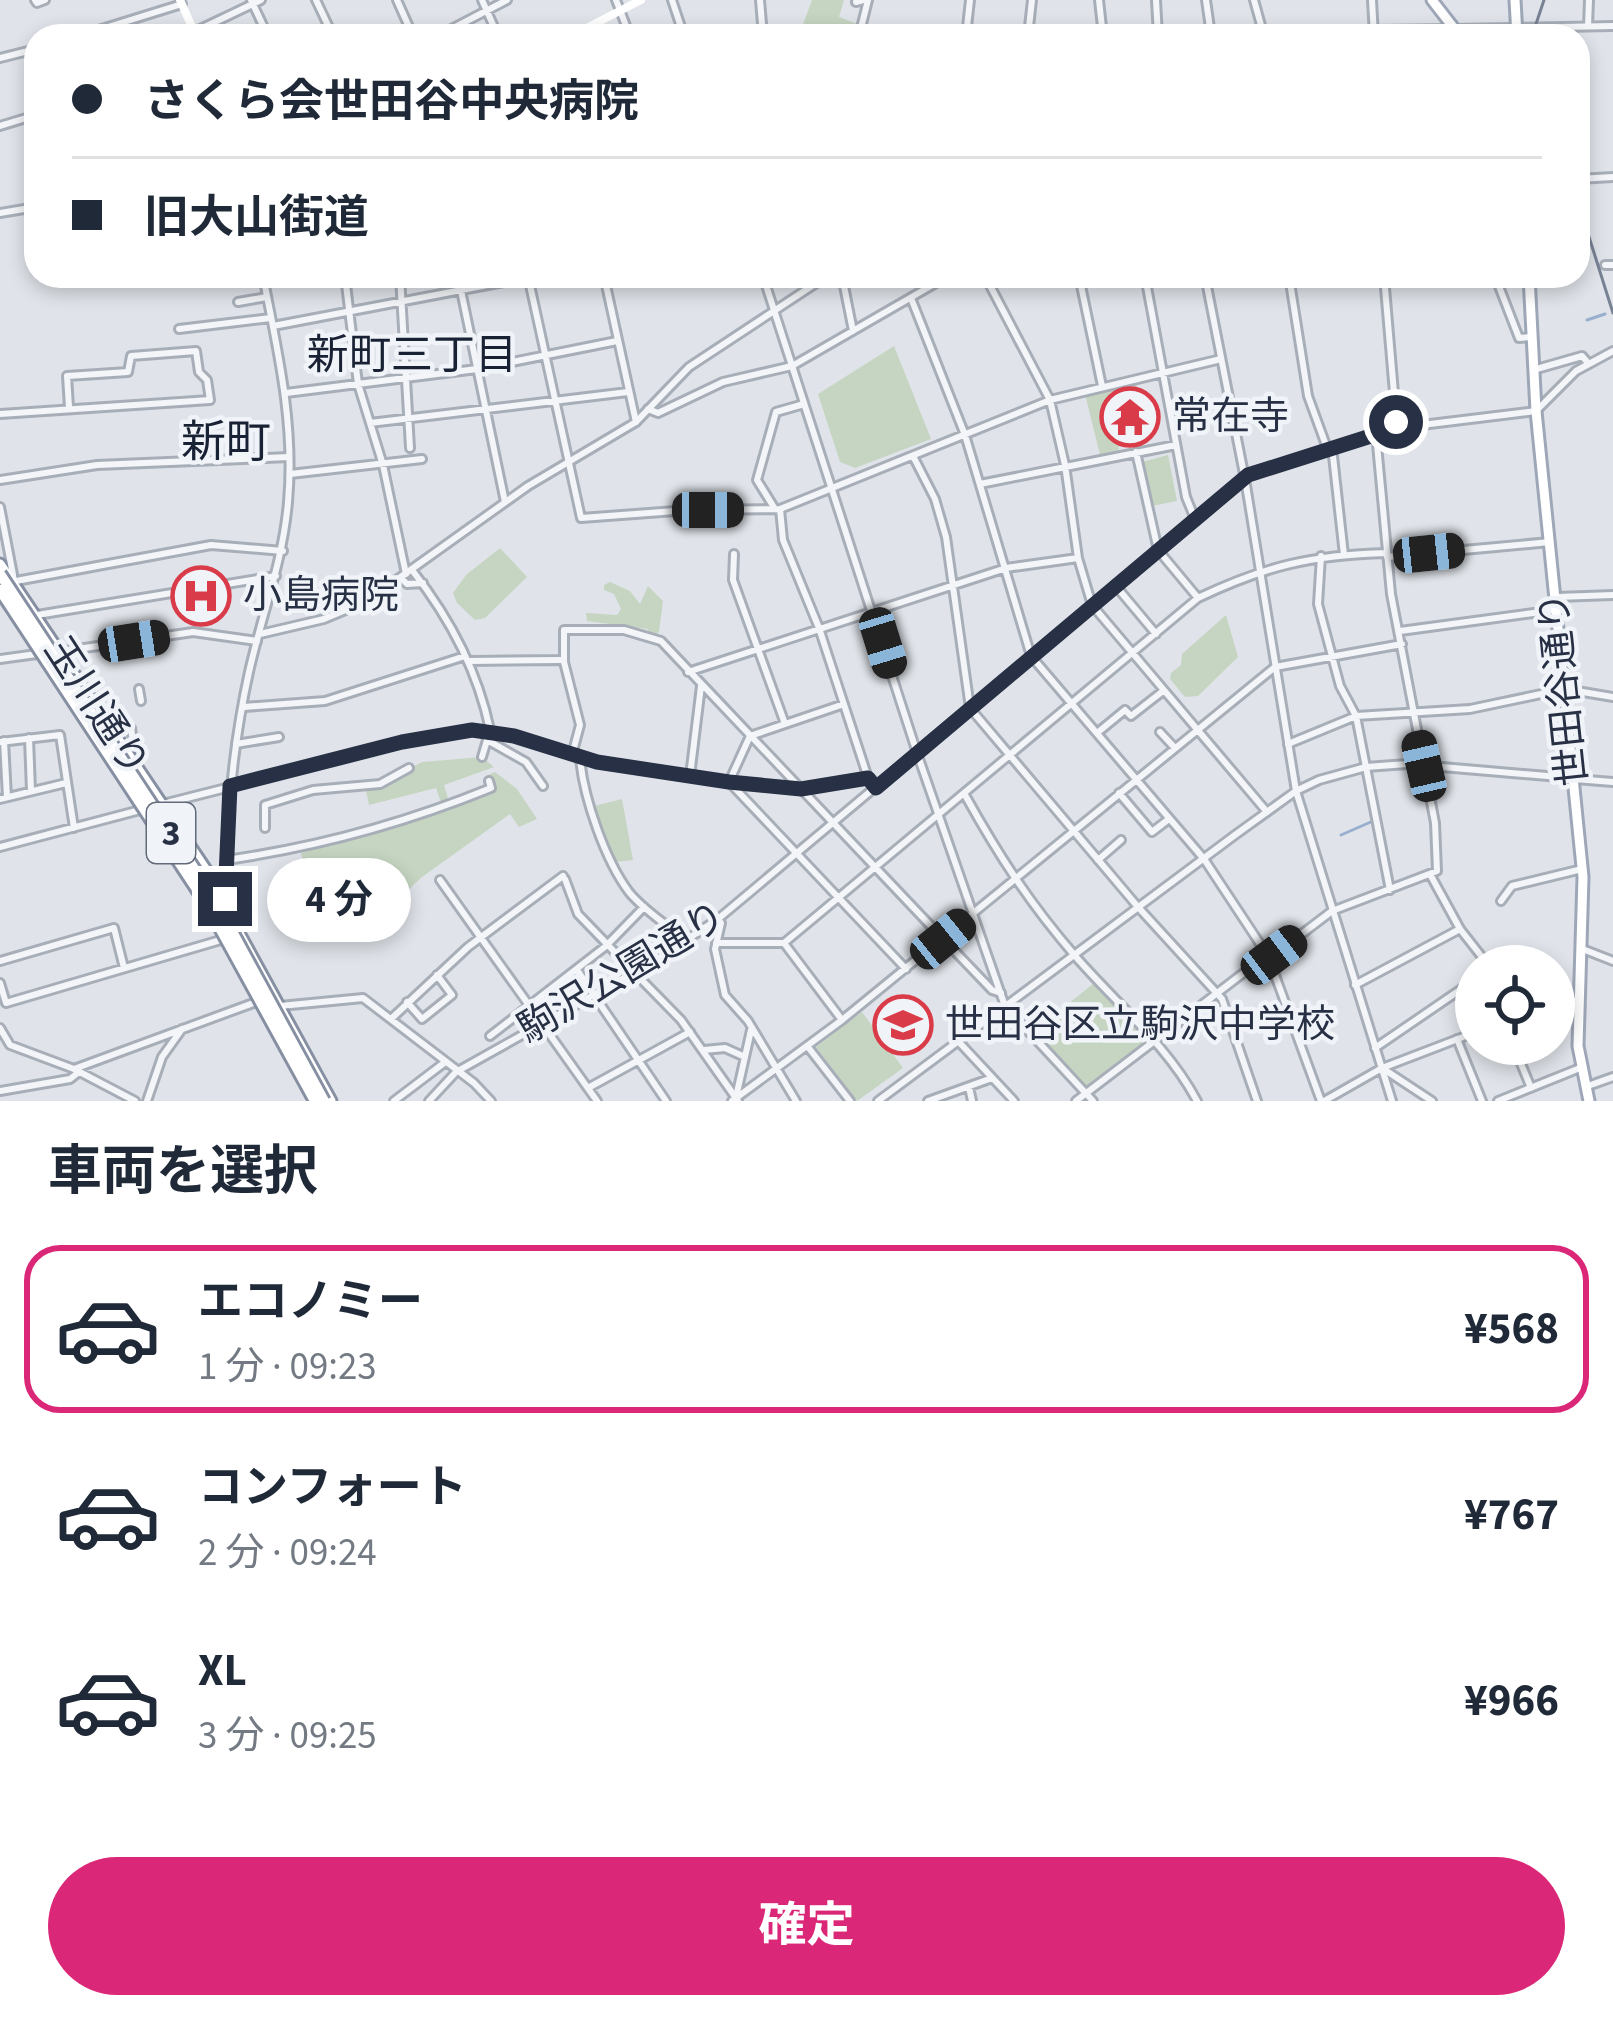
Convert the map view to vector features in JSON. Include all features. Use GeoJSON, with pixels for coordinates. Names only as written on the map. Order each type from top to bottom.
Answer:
{"type":"FeatureCollection","features":[{"type":"Feature","properties":{"kind":"highway","name":"3"},"geometry":{"type":"LineString","coordinates":[[0,574],[216,902],[328,1101]]}},
{"type":"Feature","properties":{"kind":"highway","name":"3"},"geometry":{"type":"LineString","coordinates":[[0,594],[208,906],[312,1101]]}},
{"type":"Feature","properties":{"kind":"main road"},"geometry":{"type":"LineString","coordinates":[[594,24],[641,0]]}},
{"type":"Feature","properties":{"kind":"main road"},"geometry":{"type":"LineString","coordinates":[[1432,0],[1454,24]]}},
{"type":"Feature","properties":{"kind":"main road","name":"世田谷通り"},"geometry":{"type":"LineString","coordinates":[[1529,288],[1536,411],[1582,868],[1580,1068],[1589,1101]]}},
{"type":"Feature","properties":{"kind":"main road","name":"玉川通り"},"geometry":{"type":"LineString","coordinates":[[0,564],[225,899],[328,1101]]}},
{"type":"Feature","properties":{"kind":"main road","name":"玉川通り"},"geometry":{"type":"LineString","coordinates":[[0,594],[225,938],[312,1101]]}},
{"type":"Feature","properties":{"kind":"main road"},"geometry":{"type":"LineString","coordinates":[[216,887],[228,881]]}},
{"type":"Feature","properties":{"kind":"street"},"geometry":{"type":"LineString","coordinates":[[35,0],[45,0]]}},
{"type":"Feature","properties":{"kind":"street"},"geometry":{"type":"LineString","coordinates":[[482,0],[493,24]]}},
{"type":"Feature","properties":{"kind":"street"},"geometry":{"type":"LineString","coordinates":[[462,24],[507,0]]}},
{"type":"Feature","properties":{"kind":"street"},"geometry":{"type":"LineString","coordinates":[[616,0],[625,24]]}},
{"type":"Feature","properties":{"kind":"street"},"geometry":{"type":"LineString","coordinates":[[213,24],[255,1]]}},
{"type":"Feature","properties":{"kind":"street"},"geometry":{"type":"LineString","coordinates":[[115,24],[181,2]]}},
{"type":"Feature","properties":{"kind":"street"},"geometry":{"type":"LineString","coordinates":[[0,983],[6,1003],[225,938],[236,744],[258,637],[283,550],[290,474],[286,393],[265,288]]}},
{"type":"Feature","properties":{"kind":"street"},"geometry":{"type":"LineString","coordinates":[[347,288],[358,384],[383,465],[406,584],[423,583]]}},
{"type":"Feature","properties":{"kind":"street"},"geometry":{"type":"LineString","coordinates":[[400,288],[410,448]]}},
{"type":"Feature","properties":{"kind":"street"},"geometry":{"type":"LineString","coordinates":[[460,288],[506,502]]}},
{"type":"Feature","properties":{"kind":"street"},"geometry":{"type":"LineString","coordinates":[[178,329],[350,314],[475,288]]}},
{"type":"Feature","properties":{"kind":"street"},"geometry":{"type":"LineString","coordinates":[[532,288],[581,518],[778,509],[1050,400],[1222,359]]}},
{"type":"Feature","properties":{"kind":"street"},"geometry":{"type":"LineString","coordinates":[[606,288],[636,422]]}},
{"type":"Feature","properties":{"kind":"street"},"geometry":{"type":"LineString","coordinates":[[767,288],[917,752],[1005,1006],[1090,1098]]}},
{"type":"Feature","properties":{"kind":"street"},"geometry":{"type":"LineString","coordinates":[[0,659],[193,632],[258,637],[341,613],[636,422],[689,367],[810,288]]}},
{"type":"Feature","properties":{"kind":"street"},"geometry":{"type":"LineString","coordinates":[[844,288],[853,332]]}},
{"type":"Feature","properties":{"kind":"street"},"geometry":{"type":"LineString","coordinates":[[648,409],[658,413],[723,382],[792,366],[928,288]]}},
{"type":"Feature","properties":{"kind":"street"},"geometry":{"type":"LineString","coordinates":[[991,288],[1050,400],[1078,559],[1092,604],[1268,812]]}},
{"type":"Feature","properties":{"kind":"street"},"geometry":{"type":"LineString","coordinates":[[1082,288],[1102,386]]}},
{"type":"Feature","properties":{"kind":"street"},"geometry":{"type":"LineString","coordinates":[[1147,288],[1186,497],[1195,519]]}},
{"type":"Feature","properties":{"kind":"street"},"geometry":{"type":"LineString","coordinates":[[1207,288],[1295,791],[1392,1101]]}},
{"type":"Feature","properties":{"kind":"street"},"geometry":{"type":"LineString","coordinates":[[1291,288],[1308,396],[1329,447],[1344,555]]}},
{"type":"Feature","properties":{"kind":"street"},"geometry":{"type":"LineString","coordinates":[[1385,288],[1396,428]]}},
{"type":"Feature","properties":{"kind":"street"},"geometry":{"type":"LineString","coordinates":[[1500,288],[1520,338],[1532,338]]}},
{"type":"Feature","properties":{"kind":"street"},"geometry":{"type":"LineString","coordinates":[[238,302],[267,296]]}},
{"type":"Feature","properties":{"kind":"street"},"geometry":{"type":"LineString","coordinates":[[911,298],[965,435],[1031,656],[1204,859],[1268,956],[1324,1101],[1382,1068],[1455,1041]]}},
{"type":"Feature","properties":{"kind":"street"},"geometry":{"type":"LineString","coordinates":[[286,393],[477,370],[617,341]]}},
{"type":"Feature","properties":{"kind":"street"},"geometry":{"type":"LineString","coordinates":[[0,414],[210,400],[208,380],[199,372],[196,351],[131,356],[128,373],[67,376],[69,407]]}},
{"type":"Feature","properties":{"kind":"street"},"geometry":{"type":"LineString","coordinates":[[1536,411],[1588,363],[1613,351]]}},
{"type":"Feature","properties":{"kind":"street"},"geometry":{"type":"LineString","coordinates":[[1533,370],[1582,356],[1588,363]]}},
{"type":"Feature","properties":{"kind":"street"},"geometry":{"type":"LineString","coordinates":[[370,423],[628,392]]}},
{"type":"Feature","properties":{"kind":"street"},"geometry":{"type":"LineString","coordinates":[[804,404],[776,412],[757,481],[778,509],[784,540],[819,628],[868,778],[876,788]]}},
{"type":"Feature","properties":{"kind":"street","name":"駒沢公園通り"},"geometry":{"type":"LineString","coordinates":[[429,1101],[456,1072],[686,942],[718,919],[1252,472],[1396,428],[1536,411]]}},
{"type":"Feature","properties":{"kind":"street"},"geometry":{"type":"LineString","coordinates":[[1076,1101],[1090,1098],[1218,994],[1332,911],[1438,872],[1424,766],[1392,603],[1376,434]]}},
{"type":"Feature","properties":{"kind":"street"},"geometry":{"type":"LineString","coordinates":[[980,484],[1176,445]]}},
{"type":"Feature","properties":{"kind":"street"},"geometry":{"type":"LineString","coordinates":[[1136,452],[1158,550],[1198,598]]}},
{"type":"Feature","properties":{"kind":"street"},"geometry":{"type":"LineString","coordinates":[[914,456],[935,500],[954,585],[970,709],[1218,994],[1226,1005],[1256,1101]]}},
{"type":"Feature","properties":{"kind":"street"},"geometry":{"type":"LineString","coordinates":[[0,480],[97,465],[290,457]]}},
{"type":"Feature","properties":{"kind":"street"},"geometry":{"type":"LineString","coordinates":[[290,474],[422,459]]}},
{"type":"Feature","properties":{"kind":"street"},"geometry":{"type":"LineString","coordinates":[[0,506],[15,584],[212,545],[283,550]]}},
{"type":"Feature","properties":{"kind":"street"},"geometry":{"type":"LineString","coordinates":[[716,943],[784,943],[1198,598],[1259,570],[1321,556],[1550,542]]}},
{"type":"Feature","properties":{"kind":"street"},"geometry":{"type":"LineString","coordinates":[[734,554],[732,578],[785,723]]}},
{"type":"Feature","properties":{"kind":"street"},"geometry":{"type":"LineString","coordinates":[[1321,556],[1318,604],[1340,686],[1356,716],[1390,890]]}},
{"type":"Feature","properties":{"kind":"street"},"geometry":{"type":"LineString","coordinates":[[688,672],[1006,568],[1078,559]]}},
{"type":"Feature","properties":{"kind":"street"},"geometry":{"type":"LineString","coordinates":[[406,574],[423,583],[467,658],[487,730],[482,757]]}},
{"type":"Feature","properties":{"kind":"street"},"geometry":{"type":"LineString","coordinates":[[36,615],[276,576]]}},
{"type":"Feature","properties":{"kind":"street"},"geometry":{"type":"LineString","coordinates":[[1115,585],[1156,634]]}},
{"type":"Feature","properties":{"kind":"street"},"geometry":{"type":"LineString","coordinates":[[1400,631],[1613,596]]}},
{"type":"Feature","properties":{"kind":"street"},"geometry":{"type":"LineString","coordinates":[[686,942],[644,907],[616,871],[576,756],[580,725],[564,662],[564,630],[593,627],[644,633],[661,641],[992,990],[1001,994]]}},
{"type":"Feature","properties":{"kind":"street"},"geometry":{"type":"LineString","coordinates":[[736,1100],[906,969],[1275,667],[1402,644]]}},
{"type":"Feature","properties":{"kind":"street"},"geometry":{"type":"LineString","coordinates":[[244,707],[314,704],[467,658],[560,660]]}},
{"type":"Feature","properties":{"kind":"street"},"geometry":{"type":"LineString","coordinates":[[690,776],[701,686]]}},
{"type":"Feature","properties":{"kind":"street"},"geometry":{"type":"LineString","coordinates":[[1288,744],[1356,716],[1470,709],[1564,688],[1613,697]]}},
{"type":"Feature","properties":{"kind":"street"},"geometry":{"type":"LineString","coordinates":[[139,689],[141,701]]}},
{"type":"Feature","properties":{"kind":"street"},"geometry":{"type":"LineString","coordinates":[[1096,733],[1125,710],[1131,716],[1164,690]]}},
{"type":"Feature","properties":{"kind":"street"},"geometry":{"type":"LineString","coordinates":[[729,782],[751,736],[844,704]]}},
{"type":"Feature","properties":{"kind":"street"},"geometry":{"type":"LineString","coordinates":[[131,728],[133,742]]}},
{"type":"Feature","properties":{"kind":"street"},"geometry":{"type":"LineString","coordinates":[[160,804],[402,742],[487,730],[576,756],[729,782],[801,789],[868,778]]}},
{"type":"Feature","properties":{"kind":"street"},"geometry":{"type":"LineString","coordinates":[[1160,732],[1174,748]]}},
{"type":"Feature","properties":{"kind":"street"},"geometry":{"type":"LineString","coordinates":[[67,783],[3,798],[2,742],[60,734],[74,828]]}},
{"type":"Feature","properties":{"kind":"street"},"geometry":{"type":"LineString","coordinates":[[236,744],[279,737]]}},
{"type":"Feature","properties":{"kind":"street"},"geometry":{"type":"LineString","coordinates":[[29,738],[31,791]]}},
{"type":"Feature","properties":{"kind":"street"},"geometry":{"type":"LineString","coordinates":[[487,740],[526,762],[543,786]]}},
{"type":"Feature","properties":{"kind":"street"},"geometry":{"type":"LineString","coordinates":[[878,1101],[1295,791],[1366,767],[1424,766],[1613,782]]}},
{"type":"Feature","properties":{"kind":"street"},"geometry":{"type":"LineString","coordinates":[[265,828],[265,805],[313,790],[380,784],[409,768]]}},
{"type":"Feature","properties":{"kind":"street"},"geometry":{"type":"LineString","coordinates":[[226,860],[295,850],[426,814],[491,788],[489,782]]}},
{"type":"Feature","properties":{"kind":"street"},"geometry":{"type":"LineString","coordinates":[[729,782],[906,969]]}},
{"type":"Feature","properties":{"kind":"street"},"geometry":{"type":"LineString","coordinates":[[964,794],[1013,881],[1182,1073],[1197,1101]]}},
{"type":"Feature","properties":{"kind":"street"},"geometry":{"type":"LineString","coordinates":[[1119,794],[1152,832],[1169,819]]}},
{"type":"Feature","properties":{"kind":"street"},"geometry":{"type":"LineString","coordinates":[[0,847],[140,810]]}},
{"type":"Feature","properties":{"kind":"street"},"geometry":{"type":"LineString","coordinates":[[1098,860],[1121,840]]}},
{"type":"Feature","properties":{"kind":"street"},"geometry":{"type":"LineString","coordinates":[[1501,901],[1512,886],[1582,868]]}},
{"type":"Feature","properties":{"kind":"street"},"geometry":{"type":"LineString","coordinates":[[392,1018],[436,975],[564,877],[578,914],[691,1032],[736,1100]]}},
{"type":"Feature","properties":{"kind":"street"},"geometry":{"type":"LineString","coordinates":[[1431,877],[1473,945]]}},
{"type":"Feature","properties":{"kind":"street"},"geometry":{"type":"LineString","coordinates":[[440,880],[597,1101]]}},
{"type":"Feature","properties":{"kind":"street"},"geometry":{"type":"LineString","coordinates":[[490,1036],[578,970],[644,907]]}},
{"type":"Feature","properties":{"kind":"street"},"geometry":{"type":"LineString","coordinates":[[718,919],[716,943],[725,995],[748,1021],[796,1101]]}},
{"type":"Feature","properties":{"kind":"street"},"geometry":{"type":"LineString","coordinates":[[0,961],[114,928],[124,968]]}},
{"type":"Feature","properties":{"kind":"street"},"geometry":{"type":"LineString","coordinates":[[1355,985],[1460,929]]}},
{"type":"Feature","properties":{"kind":"street"},"geometry":{"type":"LineString","coordinates":[[784,943],[842,1020]]}},
{"type":"Feature","properties":{"kind":"street"},"geometry":{"type":"LineString","coordinates":[[1580,948],[1613,961]]}},
{"type":"Feature","properties":{"kind":"street"},"geometry":{"type":"LineString","coordinates":[[578,970],[665,1101]]}},
{"type":"Feature","properties":{"kind":"street"},"geometry":{"type":"LineString","coordinates":[[406,1002],[422,1019],[452,995],[436,975]]}},
{"type":"Feature","properties":{"kind":"street"},"geometry":{"type":"LineString","coordinates":[[1376,1048],[1455,993]]}},
{"type":"Feature","properties":{"kind":"street"},"geometry":{"type":"LineString","coordinates":[[280,1006],[363,998],[491,1101]]}},
{"type":"Feature","properties":{"kind":"street"},"geometry":{"type":"LineString","coordinates":[[1575,1001],[1579,1000]]}},
{"type":"Feature","properties":{"kind":"street"},"geometry":{"type":"LineString","coordinates":[[0,1091],[70,1078],[76,1070],[256,1002]]}},
{"type":"Feature","properties":{"kind":"street"},"geometry":{"type":"LineString","coordinates":[[147,1101],[162,1058],[184,1027]]}},
{"type":"Feature","properties":{"kind":"street"},"geometry":{"type":"LineString","coordinates":[[0,1028],[10,1045],[76,1070],[134,1101]]}},
{"type":"Feature","properties":{"kind":"street"},"geometry":{"type":"LineString","coordinates":[[736,1100],[751,1030]]}},
{"type":"Feature","properties":{"kind":"street"},"geometry":{"type":"LineString","coordinates":[[588,1088],[691,1032]]}},
{"type":"Feature","properties":{"kind":"street"},"geometry":{"type":"LineString","coordinates":[[958,1042],[1015,1101]]}},
{"type":"Feature","properties":{"kind":"street"},"geometry":{"type":"LineString","coordinates":[[808,1046],[850,1101]]}},
{"type":"Feature","properties":{"kind":"street"},"geometry":{"type":"LineString","coordinates":[[704,1050],[725,1048],[746,1058]]}},
{"type":"Feature","properties":{"kind":"street"},"geometry":{"type":"LineString","coordinates":[[394,1101],[444,1063]]}},
{"type":"Feature","properties":{"kind":"street"},"geometry":{"type":"LineString","coordinates":[[1467,1065],[1482,1101]]}},
{"type":"Feature","properties":{"kind":"street"},"geometry":{"type":"LineString","coordinates":[[1522,1065],[1531,1088]]}},
{"type":"Feature","properties":{"kind":"street"},"geometry":{"type":"LineString","coordinates":[[1382,1068],[1432,1101]]}},
{"type":"Feature","properties":{"kind":"street"},"geometry":{"type":"LineString","coordinates":[[1498,1101],[1580,1068]]}},
{"type":"Feature","properties":{"kind":"street"},"geometry":{"type":"LineString","coordinates":[[1585,1088],[1613,1077]]}},
{"type":"Feature","properties":{"kind":"street"},"geometry":{"type":"LineString","coordinates":[[928,1101],[992,1078]]}},
{"type":"Feature","properties":{"kind":"street"},"geometry":{"type":"LineString","coordinates":[[969,1087],[972,1101]]}},
{"type":"Feature","properties":{"kind":"street"},"geometry":{"type":"LineString","coordinates":[[896,1088],[902,1101]]}},
{"type":"Feature","properties":{"kind":"green space"},"geometry":{"type":"Polygon","coordinates":[[[812,0],[844,0],[839,17],[858,24],[803,24],[812,0]]]}},
{"type":"Feature","properties":{"kind":"green space"},"geometry":{"type":"Polygon","coordinates":[[[894,346],[931,439],[855,468],[840,462],[818,394],[894,346]]]}},
{"type":"Feature","properties":{"kind":"green space"},"geometry":{"type":"Polygon","coordinates":[[[1136,382],[1139,404],[1119,409],[1124,437],[1118,439],[1119,451],[1100,455],[1085,394],[1136,382]]]}},
{"type":"Feature","properties":{"kind":"green space"},"geometry":{"type":"Polygon","coordinates":[[[1168,455],[1177,501],[1152,506],[1142,462],[1168,455]]]}},
{"type":"Feature","properties":{"kind":"green space"},"geometry":{"type":"Polygon","coordinates":[[[500,548],[527,577],[485,618],[475,620],[453,593],[466,575],[500,548]]]}},
{"type":"Feature","properties":{"kind":"green space"},"geometry":{"type":"Polygon","coordinates":[[[610,582],[630,591],[640,604],[648,586],[663,601],[659,632],[653,636],[647,629],[587,621],[586,613],[617,615],[621,609],[614,594],[604,590],[610,582]]]}},
{"type":"Feature","properties":{"kind":"green space"},"geometry":{"type":"Polygon","coordinates":[[[1226,615],[1238,657],[1198,696],[1185,697],[1170,679],[1171,673],[1181,665],[1182,654],[1226,615]]]}},
{"type":"Feature","properties":{"kind":"green space"},"geometry":{"type":"Polygon","coordinates":[[[482,757],[494,767],[444,785],[450,805],[443,808],[436,788],[369,805],[365,786],[380,784],[422,762],[482,757]]]}},
{"type":"Feature","properties":{"kind":"green space"},"geometry":{"type":"Polygon","coordinates":[[[495,772],[517,789],[537,819],[519,827],[510,814],[422,877],[356,939],[340,905],[314,913],[301,853],[428,816],[493,790],[488,775],[495,772]]]}},
{"type":"Feature","properties":{"kind":"green space"},"geometry":{"type":"Polygon","coordinates":[[[622,799],[633,860],[615,862],[594,806],[622,799]]]}},
{"type":"Feature","properties":{"kind":"green space"},"geometry":{"type":"Polygon","coordinates":[[[1094,983],[1148,1042],[1088,1088],[1035,1031],[1094,983]]]}},
{"type":"Feature","properties":{"kind":"green space"},"geometry":{"type":"Polygon","coordinates":[[[862,1012],[903,1068],[857,1101],[816,1047],[862,1012]]]}},
{"type":"Feature","properties":{"kind":"waterway"},"geometry":{"type":"LineString","coordinates":[[1587,320],[1605,314]]}},
{"type":"Feature","properties":{"kind":"waterway"},"geometry":{"type":"LineString","coordinates":[[1341,835],[1373,821]]}},
{"type":"Feature","properties":{"kind":"tram line"},"geometry":{"type":"LineString","coordinates":[[1536,24],[1544,0]]}},
{"type":"Feature","properties":{"kind":"tram line"},"geometry":{"type":"LineString","coordinates":[[1590,240],[1613,313]]}},
{"type":"Feature","properties":{"kind":"place","name":"常在寺"},"geometry":{"type":"Point","coordinates":[1130,417]}},
{"type":"Feature","properties":{"kind":"place","name":"小島病院"},"geometry":{"type":"Point","coordinates":[201,596]}},
{"type":"Feature","properties":{"kind":"place","name":"世田谷区立駒沢中学校"},"geometry":{"type":"Point","coordinates":[903,1025]}},
{"type":"Feature","properties":{"kind":"district","name":"新町三丁目"},"geometry":{"type":"Point","coordinates":[412,356]}},
{"type":"Feature","properties":{"kind":"district","name":"新町"},"geometry":{"type":"Point","coordinates":[226,443]}},
{"type":"Feature","properties":{"kind":"route"},"geometry":{"type":"LineString","coordinates":[[225,899],[230,786],[402,742],[472,730],[514,736],[597,762],[729,782],[801,789],[868,778],[876,788],[1252,472],[1396,428],[1396,422]]}}]}
